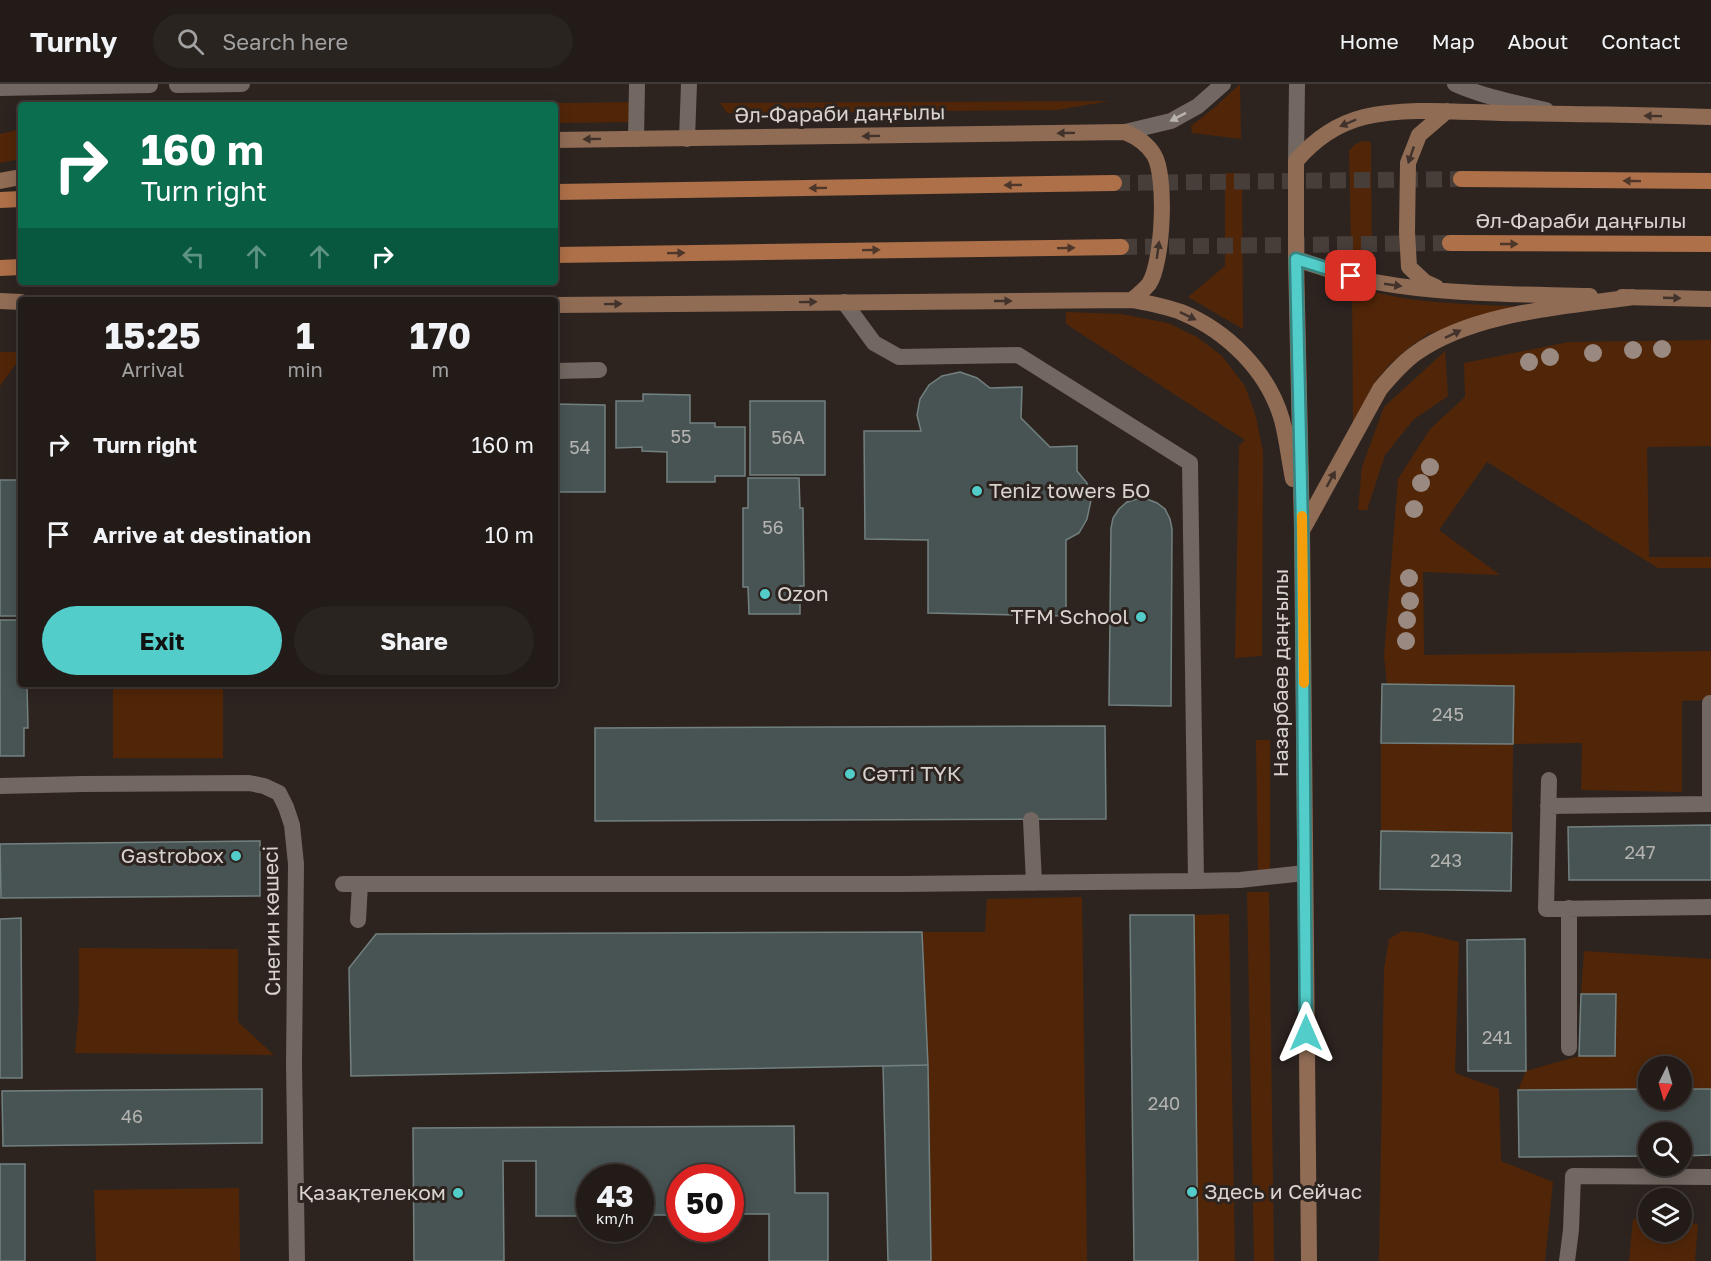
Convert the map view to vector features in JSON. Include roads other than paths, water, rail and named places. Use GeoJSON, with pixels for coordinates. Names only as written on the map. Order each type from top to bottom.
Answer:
{"type":"FeatureCollection","features":[{"type":"Feature","properties":{"kind":"main road"},"geometry":{"type":"LineString","coordinates":[[1445,291],[1425,282],[1409,267],[1407,232],[1408,163],[1419,135],[1447,111]]}},
{"type":"Feature","properties":{"kind":"main road"},"geometry":{"type":"LineString","coordinates":[[1296,161],[1319,138],[1347,123],[1364,117],[1398,112],[1711,117]]}},
{"type":"Feature","properties":{"kind":"main road","name":"Әл-Фараби даңғылы"},"geometry":{"type":"LineString","coordinates":[[558,140],[1125,132]]}},
{"type":"Feature","properties":{"kind":"main road"},"geometry":{"type":"LineString","coordinates":[[1125,132],[1148,145],[1156,156],[1160,172],[1162,201],[1155,271],[1149,283],[1132,300]]}},
{"type":"Feature","properties":{"kind":"main road","name":"Назарбаев даңғылы"},"geometry":{"type":"LineString","coordinates":[[1296,161],[1302,530],[1308,1261]]}},
{"type":"Feature","properties":{"kind":"main road"},"geometry":{"type":"LineString","coordinates":[[0,181],[18,178]]}},
{"type":"Feature","properties":{"kind":"main road","name":"Әл-Фараби даңғылы"},"geometry":{"type":"LineString","coordinates":[[1461,179],[1711,181]]}},
{"type":"Feature","properties":{"kind":"main road"},"geometry":{"type":"LineString","coordinates":[[558,192],[1114,183]]}},
{"type":"Feature","properties":{"kind":"main road"},"geometry":{"type":"LineString","coordinates":[[0,200],[18,199]]}},
{"type":"Feature","properties":{"kind":"main road","name":"Әл-Фараби даңғылы"},"geometry":{"type":"LineString","coordinates":[[1450,243],[1711,244]]}},
{"type":"Feature","properties":{"kind":"main road"},"geometry":{"type":"LineString","coordinates":[[558,255],[1121,247]]}},
{"type":"Feature","properties":{"kind":"main road"},"geometry":{"type":"LineString","coordinates":[[1296,259],[1373,282],[1445,291],[1711,299]]}},
{"type":"Feature","properties":{"kind":"main road"},"geometry":{"type":"LineString","coordinates":[[0,268],[18,267]]}},
{"type":"Feature","properties":{"kind":"main road"},"geometry":{"type":"LineString","coordinates":[[1302,530],[1380,389],[1416,353],[1466,327],[1505,316],[1633,297]]}},
{"type":"Feature","properties":{"kind":"main road"},"geometry":{"type":"LineString","coordinates":[[558,305],[1132,300],[1159,305],[1181,312],[1222,336],[1257,370],[1272,395],[1282,420],[1302,530]]}},
{"type":"Feature","properties":{"kind":"main road"},"geometry":{"type":"LineString","coordinates":[[0,301],[18,302]]}},
{"type":"Feature","properties":{"kind":"street"},"geometry":{"type":"LineString","coordinates":[[177,85],[242,84]]}},
{"type":"Feature","properties":{"kind":"street"},"geometry":{"type":"LineString","coordinates":[[636,139],[637,84]]}},
{"type":"Feature","properties":{"kind":"street"},"geometry":{"type":"LineString","coordinates":[[687,139],[689,84]]}},
{"type":"Feature","properties":{"kind":"street"},"geometry":{"type":"LineString","coordinates":[[1125,132],[1171,121],[1198,106],[1223,84]]}},
{"type":"Feature","properties":{"kind":"street","name":"Назарбаев даңғылы"},"geometry":{"type":"LineString","coordinates":[[1296,161],[1297,84]]}},
{"type":"Feature","properties":{"kind":"street"},"geometry":{"type":"LineString","coordinates":[[1455,84],[1511,102],[1568,114]]}},
{"type":"Feature","properties":{"kind":"street"},"geometry":{"type":"LineString","coordinates":[[0,88],[150,85]]}},
{"type":"Feature","properties":{"kind":"street"},"geometry":{"type":"LineString","coordinates":[[844,302],[874,343],[899,357],[1018,355],[1190,463],[1196,881]]}},
{"type":"Feature","properties":{"kind":"street"},"geometry":{"type":"LineString","coordinates":[[558,370],[598,370]]}},
{"type":"Feature","properties":{"kind":"street"},"geometry":{"type":"LineString","coordinates":[[1548,806],[1710,804],[1710,703]]}},
{"type":"Feature","properties":{"kind":"street"},"geometry":{"type":"LineString","coordinates":[[1549,780],[1546,909],[1711,906]]}},
{"type":"Feature","properties":{"kind":"street","name":"Снегин көшесі"},"geometry":{"type":"LineString","coordinates":[[0,786],[249,783],[264,786],[279,793],[292,825],[296,864],[294,1064],[297,1261]]}},
{"type":"Feature","properties":{"kind":"street"},"geometry":{"type":"LineString","coordinates":[[1031,820],[1034,883]]}},
{"type":"Feature","properties":{"kind":"street"},"geometry":{"type":"LineString","coordinates":[[358,920],[352,884],[1034,883],[1240,880],[1305,873]]}},
{"type":"Feature","properties":{"kind":"street"},"geometry":{"type":"LineString","coordinates":[[1569,908],[1569,1048]]}},
{"type":"Feature","properties":{"kind":"street"},"geometry":{"type":"LineString","coordinates":[[1567,1261],[1571,1230],[1573,1176],[1711,1178]]}},
{"type":"Feature","properties":{"kind":"tunnel"},"geometry":{"type":"LineString","coordinates":[[1114,183],[1461,179]]}},
{"type":"Feature","properties":{"kind":"tunnel"},"geometry":{"type":"LineString","coordinates":[[1121,247],[1450,243]]}},
{"type":"Feature","properties":{"kind":"place","name":"Teniz towers БО"},"geometry":{"type":"Point","coordinates":[977,491]}},
{"type":"Feature","properties":{"kind":"place","name":"Ozon"},"geometry":{"type":"Point","coordinates":[765,594]}},
{"type":"Feature","properties":{"kind":"place","name":"TFM School"},"geometry":{"type":"Point","coordinates":[1141,617]}},
{"type":"Feature","properties":{"kind":"place","name":"Сәтті ТҮК"},"geometry":{"type":"Point","coordinates":[850,774]}},
{"type":"Feature","properties":{"kind":"place","name":"Gastrobox"},"geometry":{"type":"Point","coordinates":[236,856]}},
{"type":"Feature","properties":{"kind":"place","name":"Здесь и Сейчас"},"geometry":{"type":"Point","coordinates":[1192,1192]}},
{"type":"Feature","properties":{"kind":"place","name":"Қазақтелеком"},"geometry":{"type":"Point","coordinates":[458,1193]}}]}
